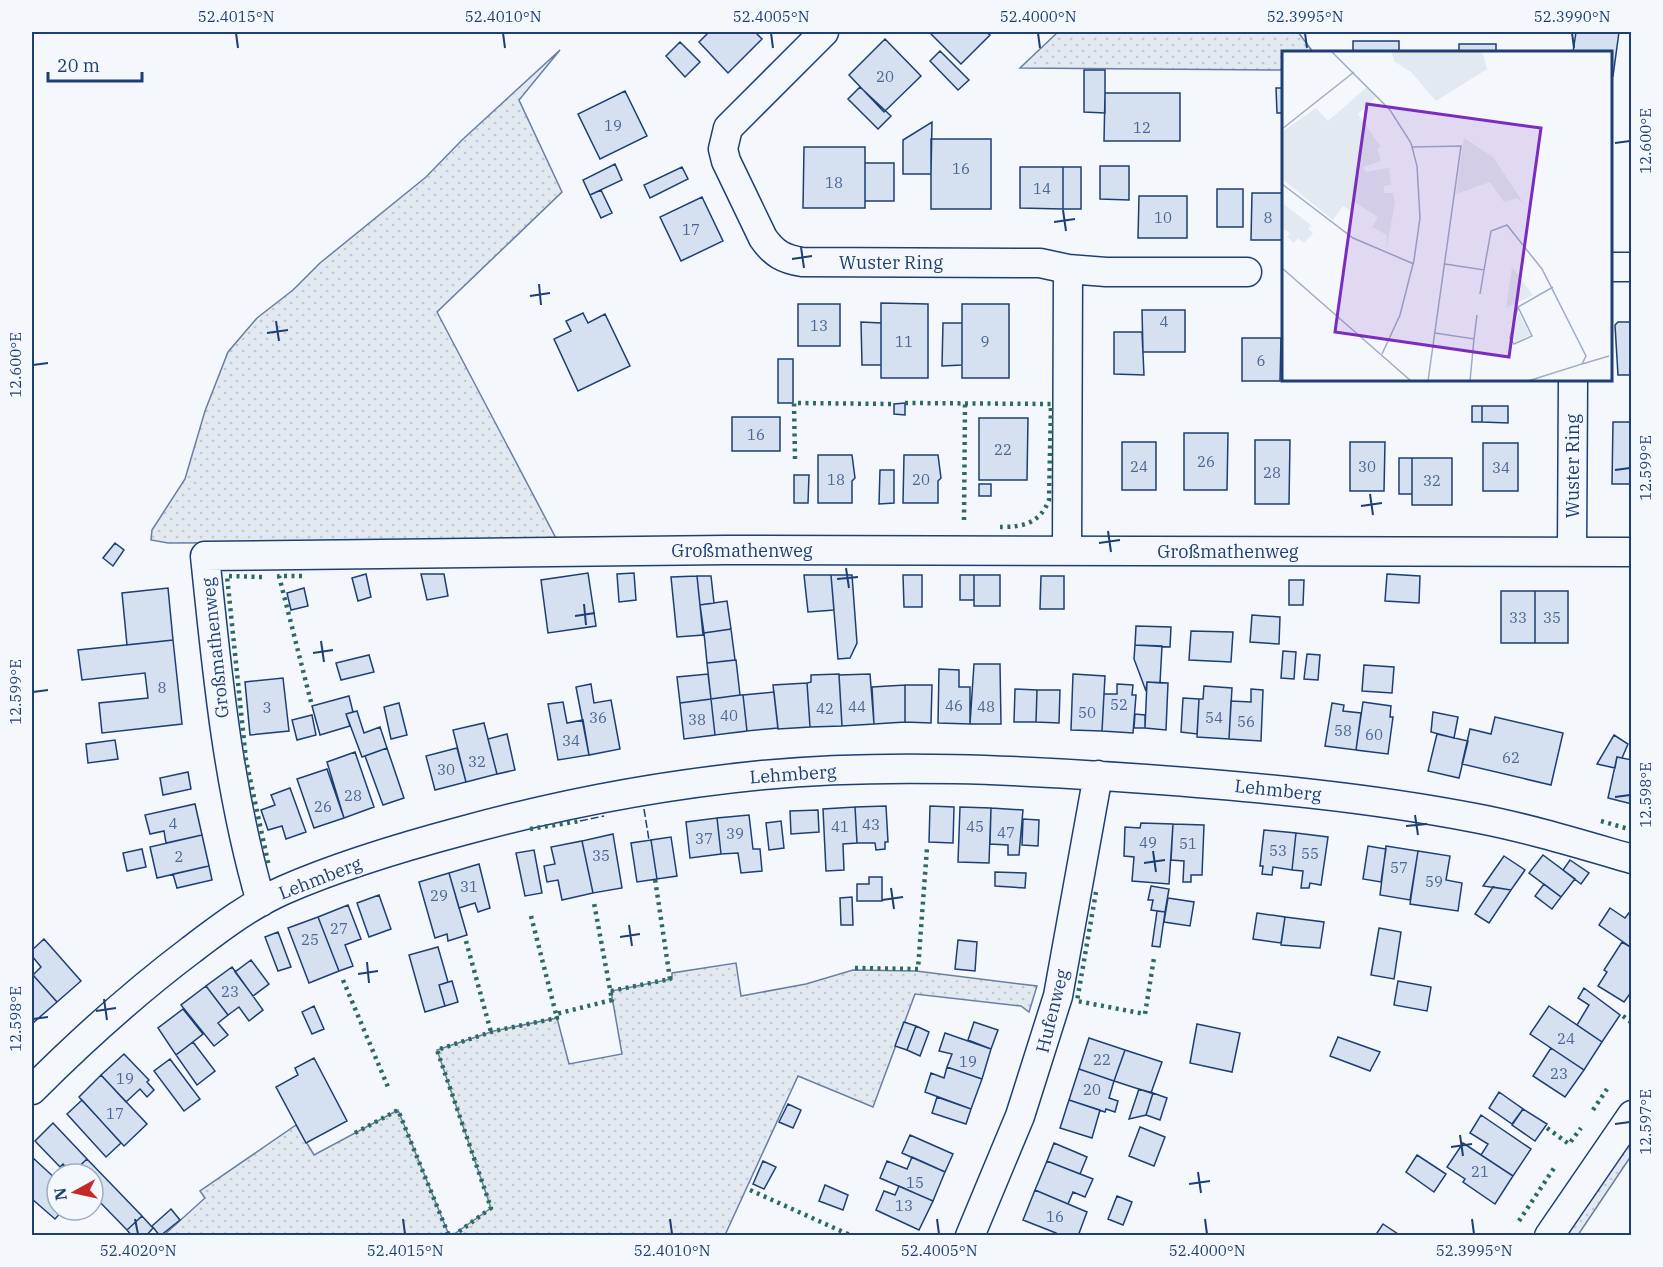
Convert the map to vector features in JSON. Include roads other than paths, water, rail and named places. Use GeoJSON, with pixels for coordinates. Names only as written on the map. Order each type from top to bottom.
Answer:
{"type":"FeatureCollection","features":[{"type":"Feature","properties":{"kind":"street","name":"Wuster Ring"},"geometry":{"type":"LineString","coordinates":[[824,32],[736,118],[724,138],[726,161],[771,250],[783,258],[802,262],[1040,263],[1068,269],[1106,272],[1247,272]]}},
{"type":"Feature","properties":{"kind":"street"},"geometry":{"type":"LineString","coordinates":[[1612,267],[1632,267]]}},
{"type":"Feature","properties":{"kind":"street"},"geometry":{"type":"LineString","coordinates":[[1067,551],[1068,269]]}},
{"type":"Feature","properties":{"kind":"street","name":"Wuster Ring"},"geometry":{"type":"LineString","coordinates":[[1572,552],[1573,381]]}},
{"type":"Feature","properties":{"kind":"street","name":"Großmathenweg"},"geometry":{"type":"LineString","coordinates":[[261,902],[244,846],[231,780],[205,556],[725,550],[1632,552]]}},
{"type":"Feature","properties":{"kind":"street","name":"Lehmberg"},"geometry":{"type":"LineString","coordinates":[[32,1090],[81,1041],[166,969],[261,902],[350,865],[407,847],[498,821],[655,788],[764,775],[849,770],[1098,775],[1241,786],[1365,800],[1477,818],[1549,834],[1632,859]]}},
{"type":"Feature","properties":{"kind":"street","name":"Hufenweg"},"geometry":{"type":"LineString","coordinates":[[970,1236],[1020,1116],[1058,996],[1098,775]]}},
{"type":"Feature","properties":{"kind":"street"},"geometry":{"type":"LineString","coordinates":[[1549,1236],[1632,1115]]}}]}
